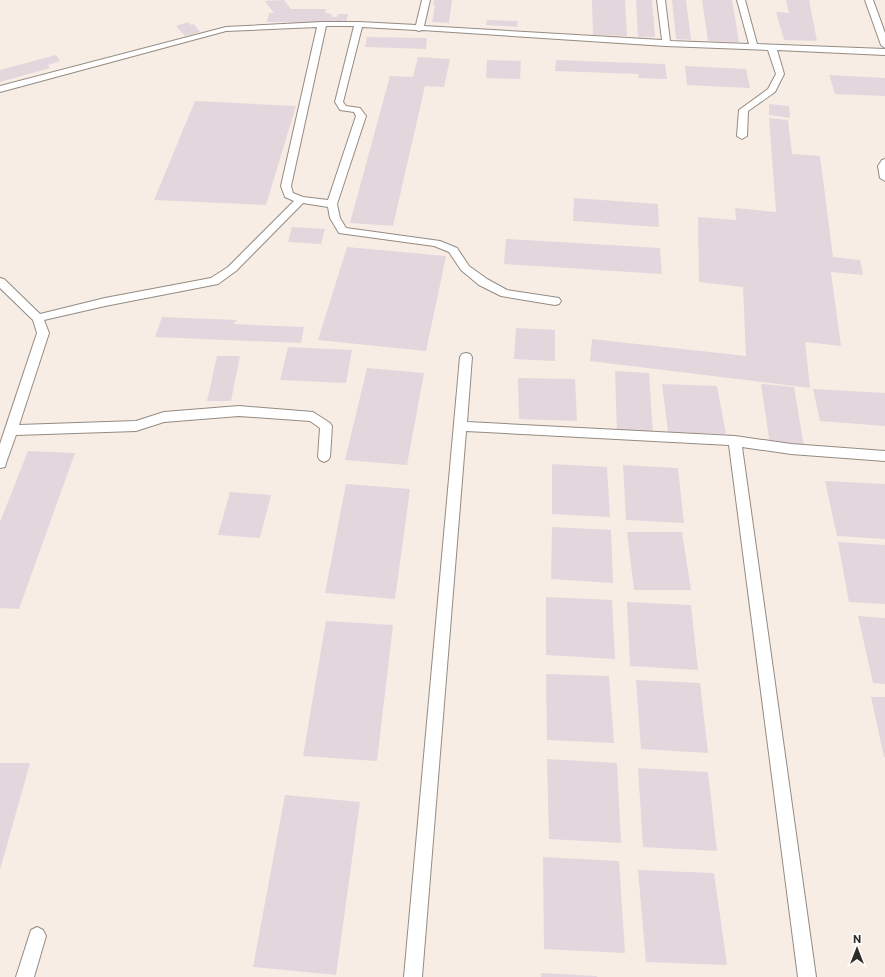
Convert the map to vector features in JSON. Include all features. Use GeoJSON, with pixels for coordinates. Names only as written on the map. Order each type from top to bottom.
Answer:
{"type":"FeatureCollection","features":[{"type":"Feature","properties":{"kind":"lane"},"geometry":{"type":"LineString","coordinates":[[419,29],[426,0]]}},
{"type":"Feature","properties":{"kind":"lane"},"geometry":{"type":"LineString","coordinates":[[662,0],[666,43]]}},
{"type":"Feature","properties":{"kind":"lane"},"geometry":{"type":"LineString","coordinates":[[741,0],[754,47]]}},
{"type":"Feature","properties":{"kind":"lane"},"geometry":{"type":"LineString","coordinates":[[869,0],[885,44]]}},
{"type":"Feature","properties":{"kind":"lane"},"geometry":{"type":"LineString","coordinates":[[322,24],[286,186],[289,195],[301,200],[332,204]]}},
{"type":"Feature","properties":{"kind":"lane"},"geometry":{"type":"LineString","coordinates":[[0,89],[226,29],[322,24],[359,24],[419,29],[666,43],[885,52]]}},
{"type":"Feature","properties":{"kind":"lane"},"geometry":{"type":"LineString","coordinates":[[359,24],[339,102],[343,108],[357,110],[361,116],[332,204],[335,218],[343,231],[436,243],[453,250],[465,268],[483,282],[505,293],[555,301]]}},
{"type":"Feature","properties":{"kind":"lane"},"geometry":{"type":"LineString","coordinates":[[742,136],[744,110],[772,90],[780,74],[772,48]]}},
{"type":"Feature","properties":{"kind":"lane"},"geometry":{"type":"LineString","coordinates":[[885,162],[883,166],[885,178]]}},
{"type":"Feature","properties":{"kind":"lane"},"geometry":{"type":"LineString","coordinates":[[38,318],[105,302],[214,281],[232,269],[301,200]]}},
{"type":"Feature","properties":{"kind":"lane"},"geometry":{"type":"LineString","coordinates":[[0,282],[38,318],[43,333],[0,463]]}},
{"type":"Feature","properties":{"kind":"lane"},"geometry":{"type":"LineString","coordinates":[[413,977],[466,357]]}},
{"type":"Feature","properties":{"kind":"lane"},"geometry":{"type":"LineString","coordinates":[[11,430],[136,426],[164,417],[239,411],[313,417],[326,426],[324,457]]}},
{"type":"Feature","properties":{"kind":"lane"},"geometry":{"type":"LineString","coordinates":[[460,426],[735,441],[791,449],[885,456]]}},
{"type":"Feature","properties":{"kind":"lane"},"geometry":{"type":"LineString","coordinates":[[735,441],[807,977]]}},
{"type":"Feature","properties":{"kind":"lane"},"geometry":{"type":"LineString","coordinates":[[25,977],[37,936]]}},
{"type":"Feature","properties":{"kind":"building"},"geometry":{"type":"Polygon","coordinates":[[[284,0],[291,9],[326,9],[325,13],[332,14],[331,17],[337,17],[338,14],[348,14],[346,23],[267,22],[269,13],[274,13],[265,1],[284,0]]]}},
{"type":"Feature","properties":{"kind":"building"},"geometry":{"type":"Polygon","coordinates":[[[434,0],[452,0],[449,23],[432,22],[435,5],[433,5],[434,0]]]}},
{"type":"Feature","properties":{"kind":"building"},"geometry":{"type":"Polygon","coordinates":[[[592,0],[625,0],[627,36],[593,35],[592,0]]]}},
{"type":"Feature","properties":{"kind":"building"},"geometry":{"type":"Polygon","coordinates":[[[636,0],[652,0],[655,37],[638,37],[636,0]]]}},
{"type":"Feature","properties":{"kind":"building"},"geometry":{"type":"Polygon","coordinates":[[[672,0],[686,0],[691,40],[676,39],[672,0]]]}},
{"type":"Feature","properties":{"kind":"building"},"geometry":{"type":"Polygon","coordinates":[[[702,0],[732,0],[739,42],[708,41],[702,0]]]}},
{"type":"Feature","properties":{"kind":"building"},"geometry":{"type":"Polygon","coordinates":[[[786,0],[809,0],[817,41],[784,40],[776,12],[789,13],[786,0]]]}},
{"type":"Feature","properties":{"kind":"building"},"geometry":{"type":"Polygon","coordinates":[[[487,20],[518,21],[517,27],[486,25],[487,20]]]}},
{"type":"Feature","properties":{"kind":"building"},"geometry":{"type":"Polygon","coordinates":[[[188,22],[191,25],[194,24],[200,32],[185,36],[176,26],[188,22]]]}},
{"type":"Feature","properties":{"kind":"building"},"geometry":{"type":"Polygon","coordinates":[[[367,37],[427,38],[426,49],[365,47],[367,37]]]}},
{"type":"Feature","properties":{"kind":"building"},"geometry":{"type":"Polygon","coordinates":[[[56,55],[60,61],[48,65],[50,68],[0,82],[0,70],[56,55]]]}},
{"type":"Feature","properties":{"kind":"building"},"geometry":{"type":"Polygon","coordinates":[[[418,57],[450,59],[444,87],[425,86],[393,226],[350,223],[390,76],[413,77],[418,57]]]}},
{"type":"Feature","properties":{"kind":"building"},"geometry":{"type":"Polygon","coordinates":[[[487,60],[521,61],[520,79],[486,78],[487,60]]]}},
{"type":"Feature","properties":{"kind":"building"},"geometry":{"type":"Polygon","coordinates":[[[556,60],[665,64],[667,79],[639,78],[638,74],[555,71],[556,60]]]}},
{"type":"Feature","properties":{"kind":"building"},"geometry":{"type":"Polygon","coordinates":[[[685,66],[746,69],[750,88],[687,85],[685,66]]]}},
{"type":"Feature","properties":{"kind":"building"},"geometry":{"type":"Polygon","coordinates":[[[829,75],[885,78],[885,96],[835,94],[829,75]]]}},
{"type":"Feature","properties":{"kind":"building"},"geometry":{"type":"Polygon","coordinates":[[[195,101],[296,106],[266,205],[154,200],[195,101]]]}},
{"type":"Feature","properties":{"kind":"building"},"geometry":{"type":"Polygon","coordinates":[[[769,104],[789,106],[790,118],[769,115],[769,104]]]}},
{"type":"Feature","properties":{"kind":"building"},"geometry":{"type":"Polygon","coordinates":[[[769,118],[788,120],[792,154],[820,156],[833,257],[860,260],[863,275],[831,272],[841,346],[805,342],[810,388],[590,361],[592,339],[746,356],[743,287],[699,282],[698,217],[736,220],[735,208],[776,212],[769,118]]]}},
{"type":"Feature","properties":{"kind":"building"},"geometry":{"type":"Polygon","coordinates":[[[574,198],[658,204],[659,227],[573,221],[574,198]]]}},
{"type":"Feature","properties":{"kind":"building"},"geometry":{"type":"Polygon","coordinates":[[[292,227],[325,229],[321,244],[288,242],[292,227]]]}},
{"type":"Feature","properties":{"kind":"building"},"geometry":{"type":"Polygon","coordinates":[[[506,239],[660,248],[662,274],[504,264],[506,239]]]}},
{"type":"Feature","properties":{"kind":"building"},"geometry":{"type":"Polygon","coordinates":[[[347,247],[446,256],[426,351],[318,340],[347,247]]]}},
{"type":"Feature","properties":{"kind":"building"},"geometry":{"type":"Polygon","coordinates":[[[162,317],[237,320],[233,324],[304,327],[301,343],[155,337],[162,317]]]}},
{"type":"Feature","properties":{"kind":"building"},"geometry":{"type":"Polygon","coordinates":[[[516,328],[555,330],[555,361],[514,359],[516,328]]]}},
{"type":"Feature","properties":{"kind":"building"},"geometry":{"type":"Polygon","coordinates":[[[288,347],[352,350],[346,383],[280,380],[288,347]]]}},
{"type":"Feature","properties":{"kind":"building"},"geometry":{"type":"Polygon","coordinates":[[[217,356],[240,356],[231,401],[207,401],[217,356]]]}},
{"type":"Feature","properties":{"kind":"building"},"geometry":{"type":"Polygon","coordinates":[[[367,368],[424,373],[407,465],[345,460],[367,368]]]}},
{"type":"Feature","properties":{"kind":"building"},"geometry":{"type":"Polygon","coordinates":[[[615,371],[649,373],[653,434],[617,431],[615,371]]]}},
{"type":"Feature","properties":{"kind":"building"},"geometry":{"type":"Polygon","coordinates":[[[518,378],[575,379],[577,421],[519,419],[518,378]]]}},
{"type":"Feature","properties":{"kind":"building"},"geometry":{"type":"Polygon","coordinates":[[[662,384],[717,386],[726,434],[668,432],[662,384]]]}},
{"type":"Feature","properties":{"kind":"building"},"geometry":{"type":"Polygon","coordinates":[[[761,384],[794,387],[804,447],[770,445],[761,384]]]}},
{"type":"Feature","properties":{"kind":"building"},"geometry":{"type":"Polygon","coordinates":[[[813,389],[885,393],[885,426],[820,421],[813,389]]]}},
{"type":"Feature","properties":{"kind":"building"},"geometry":{"type":"Polygon","coordinates":[[[28,451],[75,453],[19,609],[0,608],[0,522],[28,451]]]}},
{"type":"Feature","properties":{"kind":"building"},"geometry":{"type":"Polygon","coordinates":[[[552,464],[607,467],[610,517],[552,514],[552,464]]]}},
{"type":"Feature","properties":{"kind":"building"},"geometry":{"type":"Polygon","coordinates":[[[623,465],[678,468],[684,523],[626,520],[623,465]]]}},
{"type":"Feature","properties":{"kind":"building"},"geometry":{"type":"Polygon","coordinates":[[[825,481],[885,484],[885,539],[837,536],[825,481]]]}},
{"type":"Feature","properties":{"kind":"building"},"geometry":{"type":"Polygon","coordinates":[[[346,484],[410,489],[395,599],[325,593],[346,484]]]}},
{"type":"Feature","properties":{"kind":"building"},"geometry":{"type":"Polygon","coordinates":[[[230,492],[271,495],[260,538],[218,535],[230,492]]]}},
{"type":"Feature","properties":{"kind":"building"},"geometry":{"type":"Polygon","coordinates":[[[552,527],[611,530],[613,583],[551,579],[552,527]]]}},
{"type":"Feature","properties":{"kind":"building"},"geometry":{"type":"Polygon","coordinates":[[[627,532],[682,532],[691,590],[634,590],[627,532]]]}},
{"type":"Feature","properties":{"kind":"building"},"geometry":{"type":"Polygon","coordinates":[[[838,542],[885,545],[885,604],[849,602],[838,542]]]}},
{"type":"Feature","properties":{"kind":"building"},"geometry":{"type":"Polygon","coordinates":[[[546,597],[612,600],[615,659],[546,655],[546,597]]]}},
{"type":"Feature","properties":{"kind":"building"},"geometry":{"type":"Polygon","coordinates":[[[627,602],[691,605],[698,670],[630,666],[627,602]]]}},
{"type":"Feature","properties":{"kind":"building"},"geometry":{"type":"Polygon","coordinates":[[[858,616],[885,618],[885,684],[873,683],[858,616]]]}},
{"type":"Feature","properties":{"kind":"building"},"geometry":{"type":"Polygon","coordinates":[[[326,621],[393,625],[377,761],[303,756],[326,621]]]}},
{"type":"Feature","properties":{"kind":"building"},"geometry":{"type":"Polygon","coordinates":[[[546,674],[609,676],[614,743],[547,740],[546,674]]]}},
{"type":"Feature","properties":{"kind":"building"},"geometry":{"type":"Polygon","coordinates":[[[636,680],[700,683],[708,753],[641,749],[636,680]]]}},
{"type":"Feature","properties":{"kind":"building"},"geometry":{"type":"Polygon","coordinates":[[[871,697],[885,697],[885,757],[884,757],[871,697]]]}},
{"type":"Feature","properties":{"kind":"building"},"geometry":{"type":"Polygon","coordinates":[[[547,759],[617,763],[621,843],[549,839],[547,759]]]}},
{"type":"Feature","properties":{"kind":"building"},"geometry":{"type":"Polygon","coordinates":[[[0,763],[30,763],[0,870],[0,763]]]}},
{"type":"Feature","properties":{"kind":"building"},"geometry":{"type":"Polygon","coordinates":[[[638,768],[708,772],[717,851],[643,847],[638,768]]]}},
{"type":"Feature","properties":{"kind":"building"},"geometry":{"type":"Polygon","coordinates":[[[285,795],[360,802],[336,975],[253,967],[285,795]]]}},
{"type":"Feature","properties":{"kind":"building"},"geometry":{"type":"Polygon","coordinates":[[[543,857],[619,861],[625,953],[544,949],[543,857]]]}},
{"type":"Feature","properties":{"kind":"building"},"geometry":{"type":"Polygon","coordinates":[[[638,870],[714,873],[727,965],[646,962],[638,870]]]}},
{"type":"Feature","properties":{"kind":"building"},"geometry":{"type":"Polygon","coordinates":[[[541,973],[597,976],[597,977],[541,977],[541,973]]]}}]}
